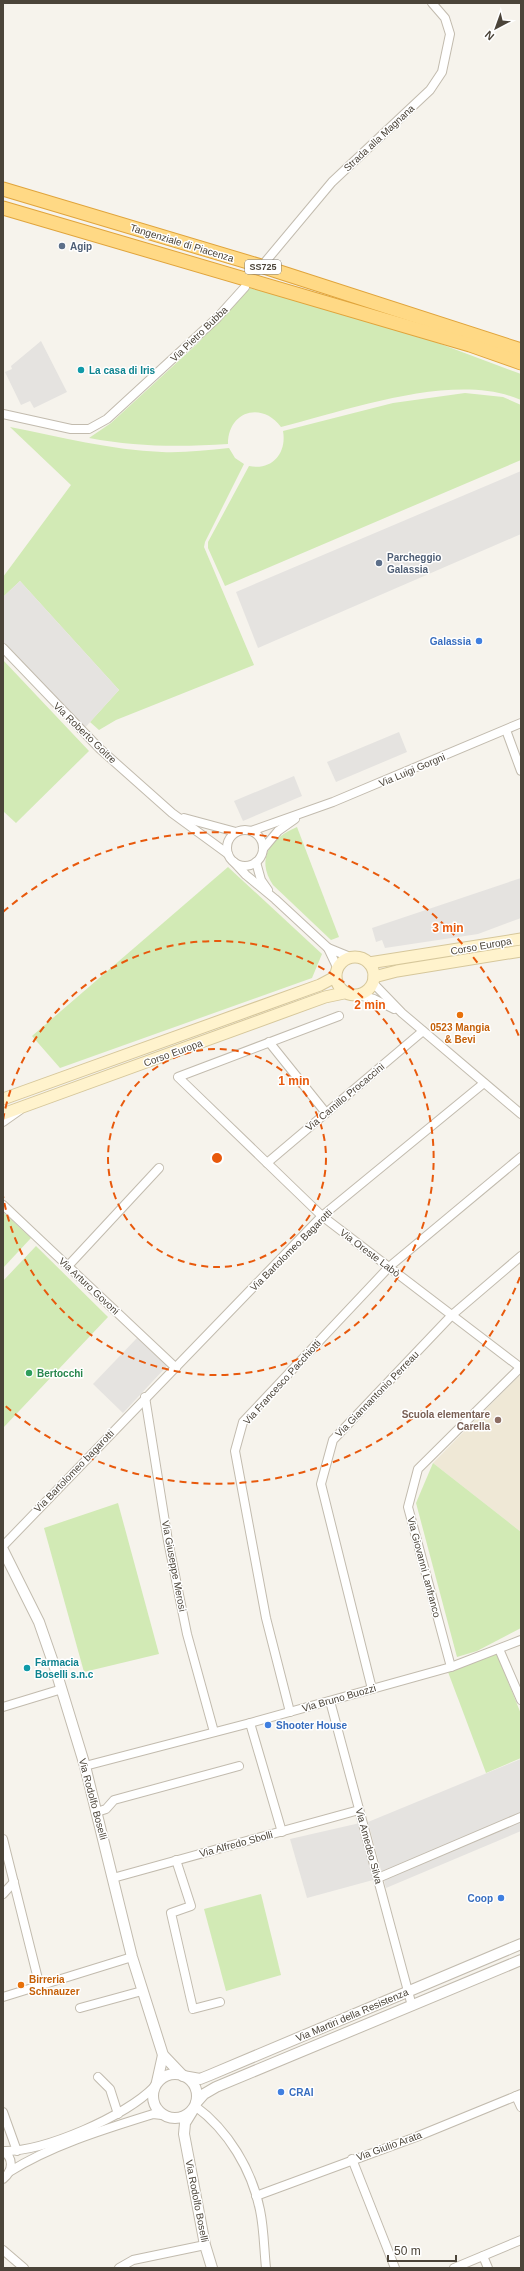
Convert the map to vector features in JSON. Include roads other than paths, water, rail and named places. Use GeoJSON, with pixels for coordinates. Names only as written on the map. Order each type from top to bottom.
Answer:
{"type":"FeatureCollection","features":[{"type":"Feature","properties":{"kind":"highway","name":"Tangenziale di Piacenza"},"geometry":{"type":"LineString","coordinates":[[3,189],[261,266],[521,350]]}},
{"type":"Feature","properties":{"kind":"highway","name":"Tangenziale di Piacenza"},"geometry":{"type":"LineString","coordinates":[[3,208],[462,343],[521,362]]}},
{"type":"Feature","properties":{"kind":"main road","name":"Corso Europa"},"geometry":{"type":"LineString","coordinates":[[3,1099],[313,988],[336,972],[343,960],[350,957],[360,957],[369,963],[521,939]]}},
{"type":"Feature","properties":{"kind":"main road","name":"Corso Europa"},"geometry":{"type":"LineString","coordinates":[[3,1114],[325,997],[344,993],[358,995],[367,991],[373,980],[397,971],[521,951]]}},
{"type":"Feature","properties":{"kind":"main road"},"geometry":{"type":"LineString","coordinates":[[369,963],[373,980]]}},
{"type":"Feature","properties":{"kind":"main road"},"geometry":{"type":"LineString","coordinates":[[336,972],[336,983],[344,993]]}},
{"type":"Feature","properties":{"kind":"street","name":"Strada alla Magnana"},"geometry":{"type":"LineString","coordinates":[[266,261],[332,182],[430,90],[442,72],[450,34],[445,18],[432,3]]}},
{"type":"Feature","properties":{"kind":"street","name":"Via Pietro Bubba"},"geometry":{"type":"LineString","coordinates":[[3,414],[71,429],[89,429],[107,420],[217,318],[245,287]]}},
{"type":"Feature","properties":{"kind":"street","name":"Via Roberto Goitre"},"geometry":{"type":"LineString","coordinates":[[3,648],[100,749],[172,813],[228,854]]}},
{"type":"Feature","properties":{"kind":"street","name":"Via Luigi Gorgni"},"geometry":{"type":"LineString","coordinates":[[251,831],[302,814],[521,723]]}},
{"type":"Feature","properties":{"kind":"street"},"geometry":{"type":"LineString","coordinates":[[506,730],[521,771]]}},
{"type":"Feature","properties":{"kind":"street","name":"Via Roberto Goitre"},"geometry":{"type":"LineString","coordinates":[[172,813],[198,824],[236,832]]}},
{"type":"Feature","properties":{"kind":"street","name":"Via Luigi Gorgni"},"geometry":{"type":"LineString","coordinates":[[263,849],[278,831],[302,814]]}},
{"type":"Feature","properties":{"kind":"street"},"geometry":{"type":"LineString","coordinates":[[234,862],[245,866],[256,862],[263,849],[260,838],[251,831],[236,832],[227,844],[228,854],[234,862],[246,875],[275,899],[328,948],[350,957]]}},
{"type":"Feature","properties":{"kind":"street"},"geometry":{"type":"LineString","coordinates":[[256,862],[261,880],[275,899]]}},
{"type":"Feature","properties":{"kind":"street"},"geometry":{"type":"LineString","coordinates":[[328,948],[336,972]]}},
{"type":"Feature","properties":{"kind":"street"},"geometry":{"type":"LineString","coordinates":[[373,980],[402,1013],[521,1114]]}},
{"type":"Feature","properties":{"kind":"street"},"geometry":{"type":"LineString","coordinates":[[358,995],[374,999],[402,1013]]}},
{"type":"Feature","properties":{"kind":"street"},"geometry":{"type":"LineString","coordinates":[[326,1113],[269,1042],[339,1016]]}},
{"type":"Feature","properties":{"kind":"street","name":"Via Camillo Procaccini"},"geometry":{"type":"LineString","coordinates":[[267,1163],[423,1031]]}},
{"type":"Feature","properties":{"kind":"street","name":"Via Oreste Labò"},"geometry":{"type":"LineString","coordinates":[[269,1042],[178,1076],[322,1216],[521,1367]]}},
{"type":"Feature","properties":{"kind":"street","name":"Via Bartolomeo Bagarotti"},"geometry":{"type":"LineString","coordinates":[[145,1397],[176,1368],[322,1216],[484,1083]]}},
{"type":"Feature","properties":{"kind":"street"},"geometry":{"type":"LineString","coordinates":[[3,1122],[24,1107]]}},
{"type":"Feature","properties":{"kind":"street","name":"Via Francesco Pacchiotti"},"geometry":{"type":"LineString","coordinates":[[290,1712],[266,1618],[235,1451],[243,1422],[389,1267],[521,1157]]}},
{"type":"Feature","properties":{"kind":"street"},"geometry":{"type":"LineString","coordinates":[[68,1266],[159,1168]]}},
{"type":"Feature","properties":{"kind":"street","name":"Via Arturo Govoni"},"geometry":{"type":"LineString","coordinates":[[3,1204],[176,1368]]}},
{"type":"Feature","properties":{"kind":"street","name":"Via Giannantonio Perreau"},"geometry":{"type":"LineString","coordinates":[[372,1689],[321,1484],[333,1440],[452,1315],[521,1256]]}},
{"type":"Feature","properties":{"kind":"street","name":"Via Giovanni Lanfranco"},"geometry":{"type":"LineString","coordinates":[[451,1667],[408,1507],[418,1469],[521,1367]]}},
{"type":"Feature","properties":{"kind":"street","name":"Via Bartolomeo bagarotti"},"geometry":{"type":"LineString","coordinates":[[3,1546],[145,1397]]}},
{"type":"Feature","properties":{"kind":"street","name":"Via Giuseppe Merosi"},"geometry":{"type":"LineString","coordinates":[[145,1397],[174,1572],[187,1634],[214,1732]]}},
{"type":"Feature","properties":{"kind":"street","name":"Via Rodolfo Boselli"},"geometry":{"type":"LineString","coordinates":[[3,1550],[38,1622],[62,1689],[85,1766],[132,1957],[163,2055],[183,2076]]}},
{"type":"Feature","properties":{"kind":"street","name":"Via Bruno Buozzi"},"geometry":{"type":"LineString","coordinates":[[85,1766],[250,1723],[451,1667],[521,1640]]}},
{"type":"Feature","properties":{"kind":"street"},"geometry":{"type":"LineString","coordinates":[[499,1649],[521,1700]]}},
{"type":"Feature","properties":{"kind":"street"},"geometry":{"type":"LineString","coordinates":[[3,1706],[62,1689]]}},
{"type":"Feature","properties":{"kind":"street","name":"Via Amedeo Silva"},"geometry":{"type":"LineString","coordinates":[[330,1701],[412,2006]]}},
{"type":"Feature","properties":{"kind":"street"},"geometry":{"type":"LineString","coordinates":[[250,1723],[282,1832]]}},
{"type":"Feature","properties":{"kind":"street"},"geometry":{"type":"LineString","coordinates":[[97,1812],[106,1808],[114,1800],[239,1766]]}},
{"type":"Feature","properties":{"kind":"street","name":"Via Alfredo Sbolli"},"geometry":{"type":"LineString","coordinates":[[113,1878],[359,1810]]}},
{"type":"Feature","properties":{"kind":"street"},"geometry":{"type":"LineString","coordinates":[[378,1878],[521,1817]]}},
{"type":"Feature","properties":{"kind":"street"},"geometry":{"type":"LineString","coordinates":[[3,1840],[40,1986]]}},
{"type":"Feature","properties":{"kind":"street"},"geometry":{"type":"LineString","coordinates":[[176,1860],[190,1906],[170,1913],[193,2010],[220,2002]]}},
{"type":"Feature","properties":{"kind":"street"},"geometry":{"type":"LineString","coordinates":[[3,1894],[14,1882]]}},
{"type":"Feature","properties":{"kind":"street","name":"Via Martiri della Resistenza"},"geometry":{"type":"LineString","coordinates":[[183,2076],[193,2078],[205,2077],[521,1944]]}},
{"type":"Feature","properties":{"kind":"street"},"geometry":{"type":"LineString","coordinates":[[3,1997],[132,1957]]}},
{"type":"Feature","properties":{"kind":"street","name":"Via Martiri della Resistenza"},"geometry":{"type":"LineString","coordinates":[[195,2106],[204,2094],[216,2087],[521,1960]]}},
{"type":"Feature","properties":{"kind":"street"},"geometry":{"type":"LineString","coordinates":[[80,2008],[142,1991]]}},
{"type":"Feature","properties":{"kind":"street"},"geometry":{"type":"LineString","coordinates":[[318,2029],[324,2042]]}},
{"type":"Feature","properties":{"kind":"street"},"geometry":{"type":"LineString","coordinates":[[163,2055],[153,2102],[164,2116],[184,2134]]}},
{"type":"Feature","properties":{"kind":"street"},"geometry":{"type":"LineString","coordinates":[[3,2151],[17,2151],[50,2143],[118,2114],[145,2096],[170,2074],[183,2076],[190,2080],[195,2088],[195,2106],[182,2117],[153,2114],[66,2144],[20,2165],[9,2172],[3,2179]]}},
{"type":"Feature","properties":{"kind":"street"},"geometry":{"type":"LineString","coordinates":[[98,2077],[110,2089],[118,2114]]}},
{"type":"Feature","properties":{"kind":"street"},"geometry":{"type":"LineString","coordinates":[[519,2095],[521,2107]]}},
{"type":"Feature","properties":{"kind":"street","name":"Via Giulio Arata"},"geometry":{"type":"LineString","coordinates":[[256,2196],[352,2159],[416,2137],[519,2095]]}},
{"type":"Feature","properties":{"kind":"street"},"geometry":{"type":"LineString","coordinates":[[195,2106],[208,2116],[221,2130],[251,2176],[260,2210],[266,2268]]}},
{"type":"Feature","properties":{"kind":"street","name":"Via Rodolfo Boselli"},"geometry":{"type":"LineString","coordinates":[[195,2106],[185,2123],[184,2134],[205,2245],[212,2268]]}},
{"type":"Feature","properties":{"kind":"street"},"geometry":{"type":"LineString","coordinates":[[3,2112],[17,2151]]}},
{"type":"Feature","properties":{"kind":"street"},"geometry":{"type":"LineString","coordinates":[[3,2151],[11,2161],[9,2172]]}},
{"type":"Feature","properties":{"kind":"street"},"geometry":{"type":"LineString","coordinates":[[352,2159],[394,2268]]}},
{"type":"Feature","properties":{"kind":"street"},"geometry":{"type":"LineString","coordinates":[[454,2268],[521,2240]]}},
{"type":"Feature","properties":{"kind":"street"},"geometry":{"type":"LineString","coordinates":[[119,2268],[133,2260],[205,2245]]}},
{"type":"Feature","properties":{"kind":"street"},"geometry":{"type":"LineString","coordinates":[[3,2250],[24,2268]]}},
{"type":"Feature","properties":{"kind":"street"},"geometry":{"type":"LineString","coordinates":[[483,2256],[488,2268]]}},
{"type":"Feature","properties":{"kind":"tunnel"},"geometry":{"type":"LineString","coordinates":[[248,284],[264,263]]}},
{"type":"Feature","properties":{"kind":"place","name":"Agip"},"geometry":{"type":"Point","coordinates":[62,246]}},
{"type":"Feature","properties":{"kind":"place","name":"La casa di Iris"},"geometry":{"type":"Point","coordinates":[81,370]}},
{"type":"Feature","properties":{"kind":"place","name":"Parcheggio Galassia"},"geometry":{"type":"Point","coordinates":[379,563]}},
{"type":"Feature","properties":{"kind":"place","name":"Galassia"},"geometry":{"type":"Point","coordinates":[479,641]}},
{"type":"Feature","properties":{"kind":"place","name":"0523 Mangia & Bevi"},"geometry":{"type":"Point","coordinates":[460,1015]}},
{"type":"Feature","properties":{"kind":"place","name":"Bertocchi"},"geometry":{"type":"Point","coordinates":[29,1373]}},
{"type":"Feature","properties":{"kind":"place","name":"Scuola elementare Carella"},"geometry":{"type":"Point","coordinates":[498,1420]}},
{"type":"Feature","properties":{"kind":"place","name":"Farmacia Boselli s.n.c"},"geometry":{"type":"Point","coordinates":[27,1668]}},
{"type":"Feature","properties":{"kind":"place","name":"Shooter House"},"geometry":{"type":"Point","coordinates":[268,1725]}},
{"type":"Feature","properties":{"kind":"place","name":"Coop"},"geometry":{"type":"Point","coordinates":[501,1898]}},
{"type":"Feature","properties":{"kind":"place","name":"Birreria Schnauzer"},"geometry":{"type":"Point","coordinates":[21,1985]}},
{"type":"Feature","properties":{"kind":"place","name":"CRAI"},"geometry":{"type":"Point","coordinates":[281,2092]}}]}
